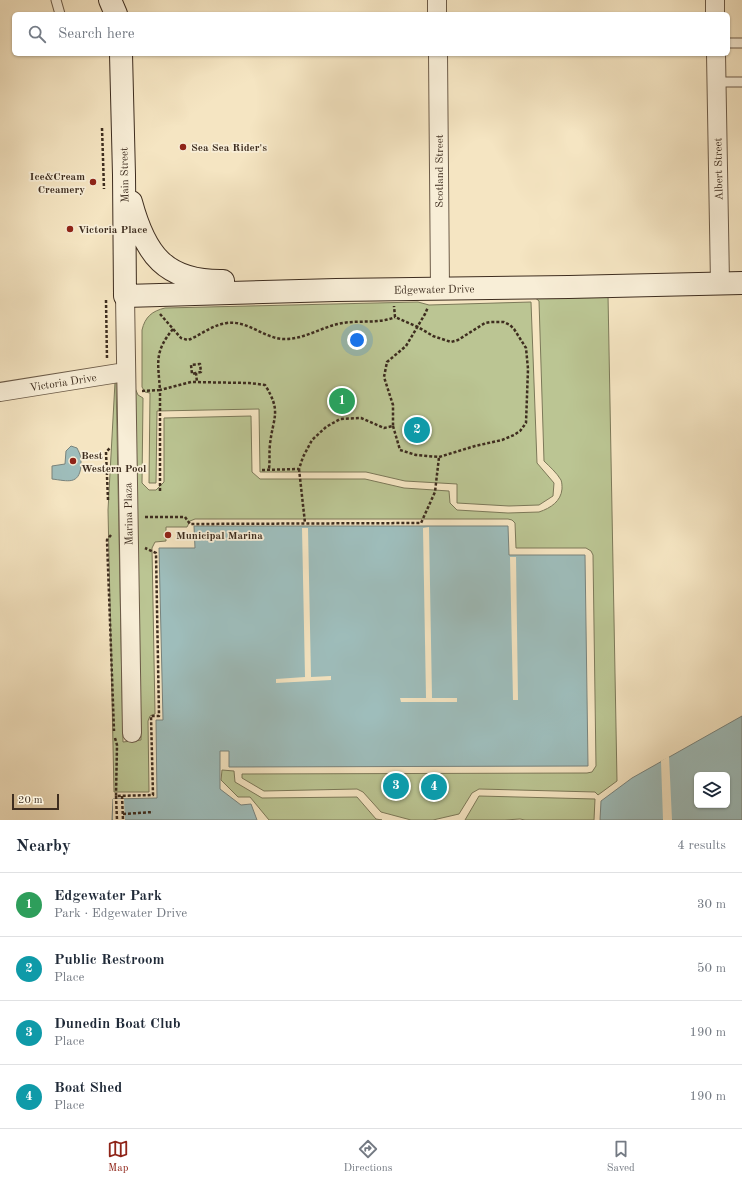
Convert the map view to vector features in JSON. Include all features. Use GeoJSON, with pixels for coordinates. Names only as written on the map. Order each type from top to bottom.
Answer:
{"type":"FeatureCollection","features":[{"type":"Feature","properties":{"kind":"main road"},"geometry":{"type":"LineString","coordinates":[[110,0],[115,12]]}},
{"type":"Feature","properties":{"kind":"main road"},"geometry":{"type":"LineString","coordinates":[[120,0],[120,12]]}},
{"type":"Feature","properties":{"kind":"main road","name":"Main Street"},"geometry":{"type":"LineString","coordinates":[[116,296],[124,175],[121,56]]}},
{"type":"Feature","properties":{"kind":"main road"},"geometry":{"type":"LineString","coordinates":[[124,175],[136,220],[143,238],[158,260],[171,270],[192,278],[210,281],[267,280],[336,290]]}},
{"type":"Feature","properties":{"kind":"main road","name":"Edgewater Drive"},"geometry":{"type":"LineString","coordinates":[[116,296],[336,290],[434,297],[569,287],[742,283]]}},
{"type":"Feature","properties":{"kind":"street"},"geometry":{"type":"LineString","coordinates":[[437,0],[437,12]]}},
{"type":"Feature","properties":{"kind":"street"},"geometry":{"type":"LineString","coordinates":[[715,0],[715,12]]}},
{"type":"Feature","properties":{"kind":"street","name":"Scotland Street"},"geometry":{"type":"LineString","coordinates":[[434,297],[438,56]]}},
{"type":"Feature","properties":{"kind":"street","name":"Albert Street"},"geometry":{"type":"LineString","coordinates":[[716,56],[720,283]]}},
{"type":"Feature","properties":{"kind":"street","name":"Marina Plaza"},"geometry":{"type":"LineString","coordinates":[[116,296],[125,372],[132,733]]}},
{"type":"Feature","properties":{"kind":"street","name":"Victoria Drive"},"geometry":{"type":"LineString","coordinates":[[0,392],[125,372]]}},
{"type":"Feature","properties":{"kind":"lane"},"geometry":{"type":"LineString","coordinates":[[56,0],[59,12]]}},
{"type":"Feature","properties":{"kind":"lane"},"geometry":{"type":"LineString","coordinates":[[730,43],[742,43]]}},
{"type":"Feature","properties":{"kind":"lane"},"geometry":{"type":"LineString","coordinates":[[717,82],[742,82]]}},
{"type":"Feature","properties":{"kind":"path"},"geometry":{"type":"LineString","coordinates":[[102,123],[104,190]]}},
{"type":"Feature","properties":{"kind":"path"},"geometry":{"type":"LineString","coordinates":[[108,363],[116,296]]}},
{"type":"Feature","properties":{"kind":"path"},"geometry":{"type":"LineString","coordinates":[[418,327],[433,336],[451,342],[458,340],[485,323],[504,322],[510,325],[526,348],[528,356],[527,414],[524,427],[508,438],[439,457],[416,455],[400,450],[393,426],[393,405],[384,377],[387,362],[406,346],[434,297]]}},
{"type":"Feature","properties":{"kind":"path"},"geometry":{"type":"LineString","coordinates":[[154,313],[160,315],[180,338],[188,340],[222,324],[234,322],[244,324],[276,338],[289,339],[307,336],[340,323],[382,321],[395,317]]}},
{"type":"Feature","properties":{"kind":"path"},"geometry":{"type":"LineString","coordinates":[[160,492],[160,390],[158,357],[164,339],[172,329]]}},
{"type":"Feature","properties":{"kind":"path"},"geometry":{"type":"LineString","coordinates":[[200,364],[201,372],[196,373],[192,374],[191,365],[200,364]]}},
{"type":"Feature","properties":{"kind":"path"},"geometry":{"type":"LineString","coordinates":[[196,373],[197,382]]}},
{"type":"Feature","properties":{"kind":"path"},"geometry":{"type":"LineString","coordinates":[[142,391],[160,390],[191,382],[249,383],[265,385],[272,398],[276,415],[270,444],[269,469]]}},
{"type":"Feature","properties":{"kind":"path"},"geometry":{"type":"LineString","coordinates":[[305,523],[299,469],[303,456],[312,440],[326,427],[340,420],[361,418],[384,428],[393,426]]}},
{"type":"Feature","properties":{"kind":"path"},"geometry":{"type":"LineString","coordinates":[[144,524],[144,517],[185,517],[190,524],[421,523],[435,492],[439,457]]}},
{"type":"Feature","properties":{"kind":"path"},"geometry":{"type":"LineString","coordinates":[[262,470],[299,469]]}},
{"type":"Feature","properties":{"kind":"path"},"geometry":{"type":"LineString","coordinates":[[111,535],[107,540],[113,724],[114,736],[117,745],[117,820]]}},
{"type":"Feature","properties":{"kind":"path"},"geometry":{"type":"LineString","coordinates":[[116,796],[154,795],[151,716],[159,716],[156,553],[145,548],[145,544]]}},
{"type":"Feature","properties":{"kind":"path"},"geometry":{"type":"LineString","coordinates":[[122,796],[123,820]]}},
{"type":"Feature","properties":{"kind":"path"},"geometry":{"type":"LineString","coordinates":[[123,814],[153,812]]}},
{"type":"Feature","properties":{"kind":"green space"},"geometry":{"type":"Polygon","coordinates":[[[608,295],[617,781],[598,795],[595,792],[479,789],[472,793],[459,814],[433,820],[411,820],[381,812],[363,792],[357,789],[264,791],[242,778],[242,774],[592,772],[596,766],[593,555],[591,551],[586,548],[516,548],[515,523],[508,519],[195,519],[190,521],[187,527],[166,527],[166,541],[155,542],[152,548],[155,714],[150,716],[148,721],[149,792],[114,792],[108,510],[115,382],[116,381],[123,742],[141,740],[135,388],[138,395],[143,398],[142,483],[149,490],[156,490],[164,482],[164,418],[251,416],[252,472],[260,479],[365,479],[404,488],[449,491],[450,503],[457,510],[508,513],[539,512],[555,504],[560,497],[562,486],[559,477],[544,461],[539,301],[533,296],[608,295]]]}},
{"type":"Feature","properties":{"kind":"green space"},"geometry":{"type":"Polygon","coordinates":[[[418,302],[429,305],[531,302],[537,463],[554,483],[553,496],[539,505],[509,506],[457,503],[457,484],[405,481],[366,472],[260,472],[259,409],[157,411],[156,483],[149,483],[150,393],[145,392],[142,387],[142,330],[147,318],[150,315],[165,308],[418,302]]]}},
{"type":"Feature","properties":{"kind":"green space"},"geometry":{"type":"Polygon","coordinates":[[[222,770],[234,771],[235,782],[262,798],[357,797],[376,819],[382,820],[269,820],[250,797],[238,797],[221,780],[222,770]]]}},
{"type":"Feature","properties":{"kind":"green space"},"geometry":{"type":"Polygon","coordinates":[[[479,796],[595,799],[594,820],[465,820],[479,796]]]}},
{"type":"Feature","properties":{"kind":"water","name":"Best Western Pool"},"geometry":{"type":"Polygon","coordinates":[[[71,446],[77,448],[80,457],[81,466],[78,476],[75,479],[68,481],[52,479],[52,466],[65,464],[66,451],[71,446]]]}},
{"type":"Feature","properties":{"kind":"water"},"geometry":{"type":"Polygon","coordinates":[[[194,526],[508,526],[509,555],[585,555],[588,766],[229,767],[229,751],[220,751],[220,789],[241,805],[251,804],[257,820],[112,820],[113,799],[157,798],[156,720],[163,720],[159,548],[195,548],[194,526]]]}},
{"type":"Feature","properties":{"kind":"water"},"geometry":{"type":"Polygon","coordinates":[[[742,716],[742,820],[600,820],[601,801],[632,778],[742,716]]]}},
{"type":"Feature","properties":{"kind":"pier"},"geometry":{"type":"Polygon","coordinates":[[[429,527],[432,698],[457,698],[457,702],[401,702],[400,698],[426,698],[423,528],[429,527]]]}},
{"type":"Feature","properties":{"kind":"pier"},"geometry":{"type":"Polygon","coordinates":[[[302,528],[308,528],[311,677],[331,676],[331,680],[276,683],[276,679],[305,677],[302,528]]]}},
{"type":"Feature","properties":{"kind":"pier"},"geometry":{"type":"Polygon","coordinates":[[[510,557],[516,557],[518,700],[513,700],[510,557]]]}},
{"type":"Feature","properties":{"kind":"pier"},"geometry":{"type":"Polygon","coordinates":[[[669,756],[672,820],[663,820],[661,761],[669,756]]]}},
{"type":"Feature","properties":{"kind":"pier"},"geometry":{"type":"Polygon","coordinates":[[[113,799],[124,799],[125,820],[113,820],[113,799]]]}},
{"type":"Feature","properties":{"kind":"place","name":"Sea Sea Rider's"},"geometry":{"type":"Point","coordinates":[183,147]}},
{"type":"Feature","properties":{"kind":"place","name":"Ice&Cream Creamery"},"geometry":{"type":"Point","coordinates":[93,182]}},
{"type":"Feature","properties":{"kind":"place","name":"Victoria Place"},"geometry":{"type":"Point","coordinates":[70,229]}},
{"type":"Feature","properties":{"kind":"place","name":"Edgewater Park"},"geometry":{"type":"Point","coordinates":[342,401]}},
{"type":"Feature","properties":{"kind":"place","name":"Public Restroom"},"geometry":{"type":"Point","coordinates":[417,430]}},
{"type":"Feature","properties":{"kind":"place","name":"Best Western Pool"},"geometry":{"type":"Point","coordinates":[73,461]}},
{"type":"Feature","properties":{"kind":"place","name":"Municipal Marina"},"geometry":{"type":"Point","coordinates":[168,535]}},
{"type":"Feature","properties":{"kind":"place","name":"Dunedin Boat Club"},"geometry":{"type":"Point","coordinates":[396,786]}},
{"type":"Feature","properties":{"kind":"place","name":"Boat Shed"},"geometry":{"type":"Point","coordinates":[434,787]}}]}
